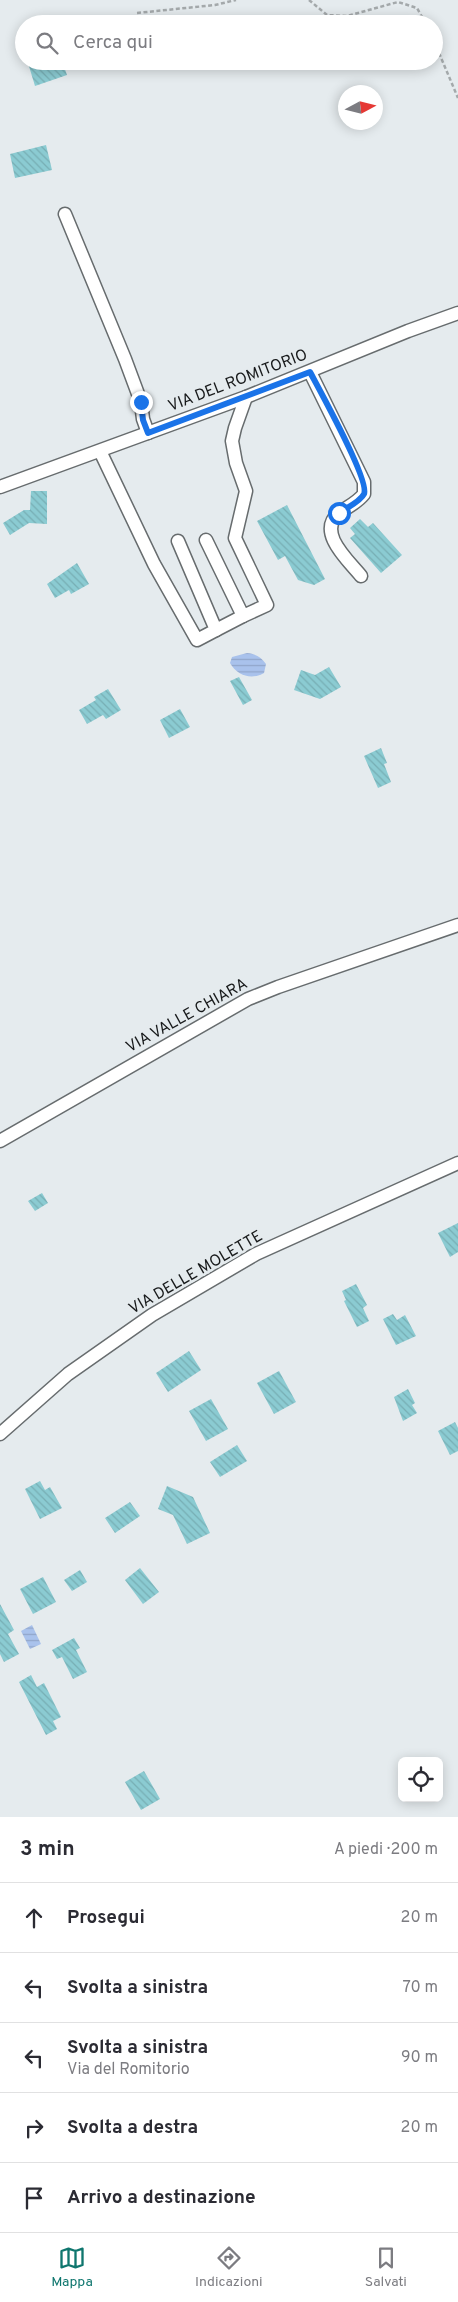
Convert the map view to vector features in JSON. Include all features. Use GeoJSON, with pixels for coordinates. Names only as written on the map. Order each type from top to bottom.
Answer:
{"type":"FeatureCollection","features":[{"type":"Feature","properties":{"kind":"street"},"geometry":{"type":"LineString","coordinates":[[65,214],[125,359],[141,402],[143,420],[148,433]]}},
{"type":"Feature","properties":{"kind":"street","name":"VIA DEL ROMITORIO"},"geometry":{"type":"LineString","coordinates":[[0,487],[246,397],[408,331],[458,313]]}},
{"type":"Feature","properties":{"kind":"street"},"geometry":{"type":"LineString","coordinates":[[310,372],[364,482],[364,494],[333,518],[330,529],[332,538],[361,576]]}},
{"type":"Feature","properties":{"kind":"street"},"geometry":{"type":"LineString","coordinates":[[100,451],[154,564],[197,640],[267,604],[236,538],[246,491],[236,463],[232,441],[234,428],[246,397]]}},
{"type":"Feature","properties":{"kind":"street"},"geometry":{"type":"LineString","coordinates":[[206,540],[242,616]]}},
{"type":"Feature","properties":{"kind":"street"},"geometry":{"type":"LineString","coordinates":[[178,541],[216,630]]}},
{"type":"Feature","properties":{"kind":"street","name":"VIA VALLE CHIARA"},"geometry":{"type":"LineString","coordinates":[[0,1141],[248,999],[458,925]]}},
{"type":"Feature","properties":{"kind":"street","name":"VIA DELLE MOLETTE"},"geometry":{"type":"LineString","coordinates":[[0,1434],[90,1357],[160,1310],[256,1254],[458,1163]]}},
{"type":"Feature","properties":{"kind":"path"},"geometry":{"type":"LineString","coordinates":[[137,13],[215,5],[236,0]]}},
{"type":"Feature","properties":{"kind":"path"},"geometry":{"type":"LineString","coordinates":[[309,0],[327,15]]}},
{"type":"Feature","properties":{"kind":"path"},"geometry":{"type":"LineString","coordinates":[[351,15],[398,2],[417,8],[421,15]]}},
{"type":"Feature","properties":{"kind":"path"},"geometry":{"type":"LineString","coordinates":[[443,62],[458,98]]}},
{"type":"Feature","properties":{"kind":"water"},"geometry":{"type":"Polygon","coordinates":[[[247,653],[258,656],[266,664],[264,673],[255,676],[245,676],[233,667],[230,663],[232,657],[247,653]]]}},
{"type":"Feature","properties":{"kind":"water"},"geometry":{"type":"Polygon","coordinates":[[[32,1625],[41,1644],[30,1649],[21,1631],[32,1625]]]}},
{"type":"Feature","properties":{"kind":"building"},"geometry":{"type":"Polygon","coordinates":[[[30,70],[65,70],[67,75],[35,86],[30,70]]]}},
{"type":"Feature","properties":{"kind":"building"},"geometry":{"type":"Polygon","coordinates":[[[46,145],[52,170],[15,178],[10,154],[46,145]]]}},
{"type":"Feature","properties":{"kind":"building"},"geometry":{"type":"Polygon","coordinates":[[[31,491],[47,491],[47,524],[29,523],[10,535],[3,523],[24,510],[30,510],[31,491]]]}},
{"type":"Feature","properties":{"kind":"building"},"geometry":{"type":"Polygon","coordinates":[[[287,505],[325,579],[314,585],[298,580],[285,556],[278,560],[257,521],[287,505]]]}},
{"type":"Feature","properties":{"kind":"building"},"geometry":{"type":"Polygon","coordinates":[[[360,519],[368,527],[373,523],[402,555],[381,573],[350,538],[355,534],[350,528],[360,519]]]}},
{"type":"Feature","properties":{"kind":"building"},"geometry":{"type":"Polygon","coordinates":[[[77,563],[89,584],[71,594],[69,590],[55,598],[47,584],[77,563]]]}},
{"type":"Feature","properties":{"kind":"building"},"geometry":{"type":"Polygon","coordinates":[[[329,667],[341,687],[320,699],[294,690],[301,670],[315,675],[329,667]]]}},
{"type":"Feature","properties":{"kind":"building"},"geometry":{"type":"Polygon","coordinates":[[[239,677],[252,700],[243,705],[230,681],[239,677]]]}},
{"type":"Feature","properties":{"kind":"building"},"geometry":{"type":"Polygon","coordinates":[[[108,689],[121,710],[106,719],[103,715],[87,724],[79,710],[96,700],[94,697],[108,689]]]}},
{"type":"Feature","properties":{"kind":"building"},"geometry":{"type":"Polygon","coordinates":[[[180,709],[190,727],[169,738],[160,720],[180,709]]]}},
{"type":"Feature","properties":{"kind":"building"},"geometry":{"type":"Polygon","coordinates":[[[381,748],[387,763],[384,764],[391,782],[378,788],[364,756],[381,748]]]}},
{"type":"Feature","properties":{"kind":"building"},"geometry":{"type":"Polygon","coordinates":[[[42,1193],[48,1203],[35,1211],[28,1201],[42,1193]]]}},
{"type":"Feature","properties":{"kind":"building"},"geometry":{"type":"Polygon","coordinates":[[[458,1223],[458,1252],[450,1257],[438,1233],[458,1223]]]}},
{"type":"Feature","properties":{"kind":"building"},"geometry":{"type":"Polygon","coordinates":[[[356,1284],[367,1305],[363,1308],[369,1321],[357,1327],[344,1301],[346,1300],[342,1291],[356,1284]]]}},
{"type":"Feature","properties":{"kind":"building"},"geometry":{"type":"Polygon","coordinates":[[[393,1314],[397,1320],[405,1315],[416,1336],[396,1345],[383,1319],[393,1314]]]}},
{"type":"Feature","properties":{"kind":"building"},"geometry":{"type":"Polygon","coordinates":[[[189,1351],[201,1370],[168,1392],[156,1373],[189,1351]]]}},
{"type":"Feature","properties":{"kind":"building"},"geometry":{"type":"Polygon","coordinates":[[[279,1371],[296,1402],[274,1414],[257,1383],[279,1371]]]}},
{"type":"Feature","properties":{"kind":"building"},"geometry":{"type":"Polygon","coordinates":[[[408,1389],[415,1403],[412,1405],[417,1413],[403,1421],[394,1397],[408,1389]]]}},
{"type":"Feature","properties":{"kind":"building"},"geometry":{"type":"Polygon","coordinates":[[[211,1399],[228,1429],[206,1441],[189,1411],[211,1399]]]}},
{"type":"Feature","properties":{"kind":"building"},"geometry":{"type":"Polygon","coordinates":[[[455,1422],[458,1428],[458,1451],[450,1455],[438,1431],[455,1422]]]}},
{"type":"Feature","properties":{"kind":"building"},"geometry":{"type":"Polygon","coordinates":[[[237,1445],[247,1461],[220,1477],[210,1462],[237,1445]]]}},
{"type":"Feature","properties":{"kind":"building"},"geometry":{"type":"Polygon","coordinates":[[[40,1481],[45,1490],[50,1487],[62,1508],[40,1519],[25,1489],[40,1481]]]}},
{"type":"Feature","properties":{"kind":"building"},"geometry":{"type":"Polygon","coordinates":[[[167,1486],[193,1497],[210,1533],[187,1544],[173,1515],[158,1509],[167,1486]]]}},
{"type":"Feature","properties":{"kind":"building"},"geometry":{"type":"Polygon","coordinates":[[[130,1502],[140,1516],[115,1533],[105,1518],[130,1502]]]}},
{"type":"Feature","properties":{"kind":"building"},"geometry":{"type":"Polygon","coordinates":[[[140,1568],[159,1592],[143,1604],[125,1580],[140,1568]]]}},
{"type":"Feature","properties":{"kind":"building"},"geometry":{"type":"Polygon","coordinates":[[[80,1570],[87,1582],[72,1591],[64,1580],[80,1570]]]}},
{"type":"Feature","properties":{"kind":"building"},"geometry":{"type":"Polygon","coordinates":[[[43,1577],[56,1602],[33,1614],[20,1589],[43,1577]]]}},
{"type":"Feature","properties":{"kind":"building"},"geometry":{"type":"Polygon","coordinates":[[[0,1604],[14,1630],[8,1634],[19,1654],[4,1662],[0,1654],[0,1604]]]}},
{"type":"Feature","properties":{"kind":"building"},"geometry":{"type":"Polygon","coordinates":[[[74,1638],[80,1648],[76,1650],[87,1672],[73,1679],[62,1657],[57,1659],[52,1650],[74,1638]]]}},
{"type":"Feature","properties":{"kind":"building"},"geometry":{"type":"Polygon","coordinates":[[[31,1675],[37,1687],[44,1683],[61,1717],[53,1721],[57,1729],[46,1735],[19,1682],[31,1675]]]}},
{"type":"Feature","properties":{"kind":"building"},"geometry":{"type":"Polygon","coordinates":[[[144,1771],[160,1799],[141,1810],[125,1782],[144,1771]]]}},
{"type":"Feature","properties":{"kind":"route"},"geometry":{"type":"LineString","coordinates":[[141,402],[143,420],[148,433],[310,372],[364,482],[364,494],[339,513]]}}]}
